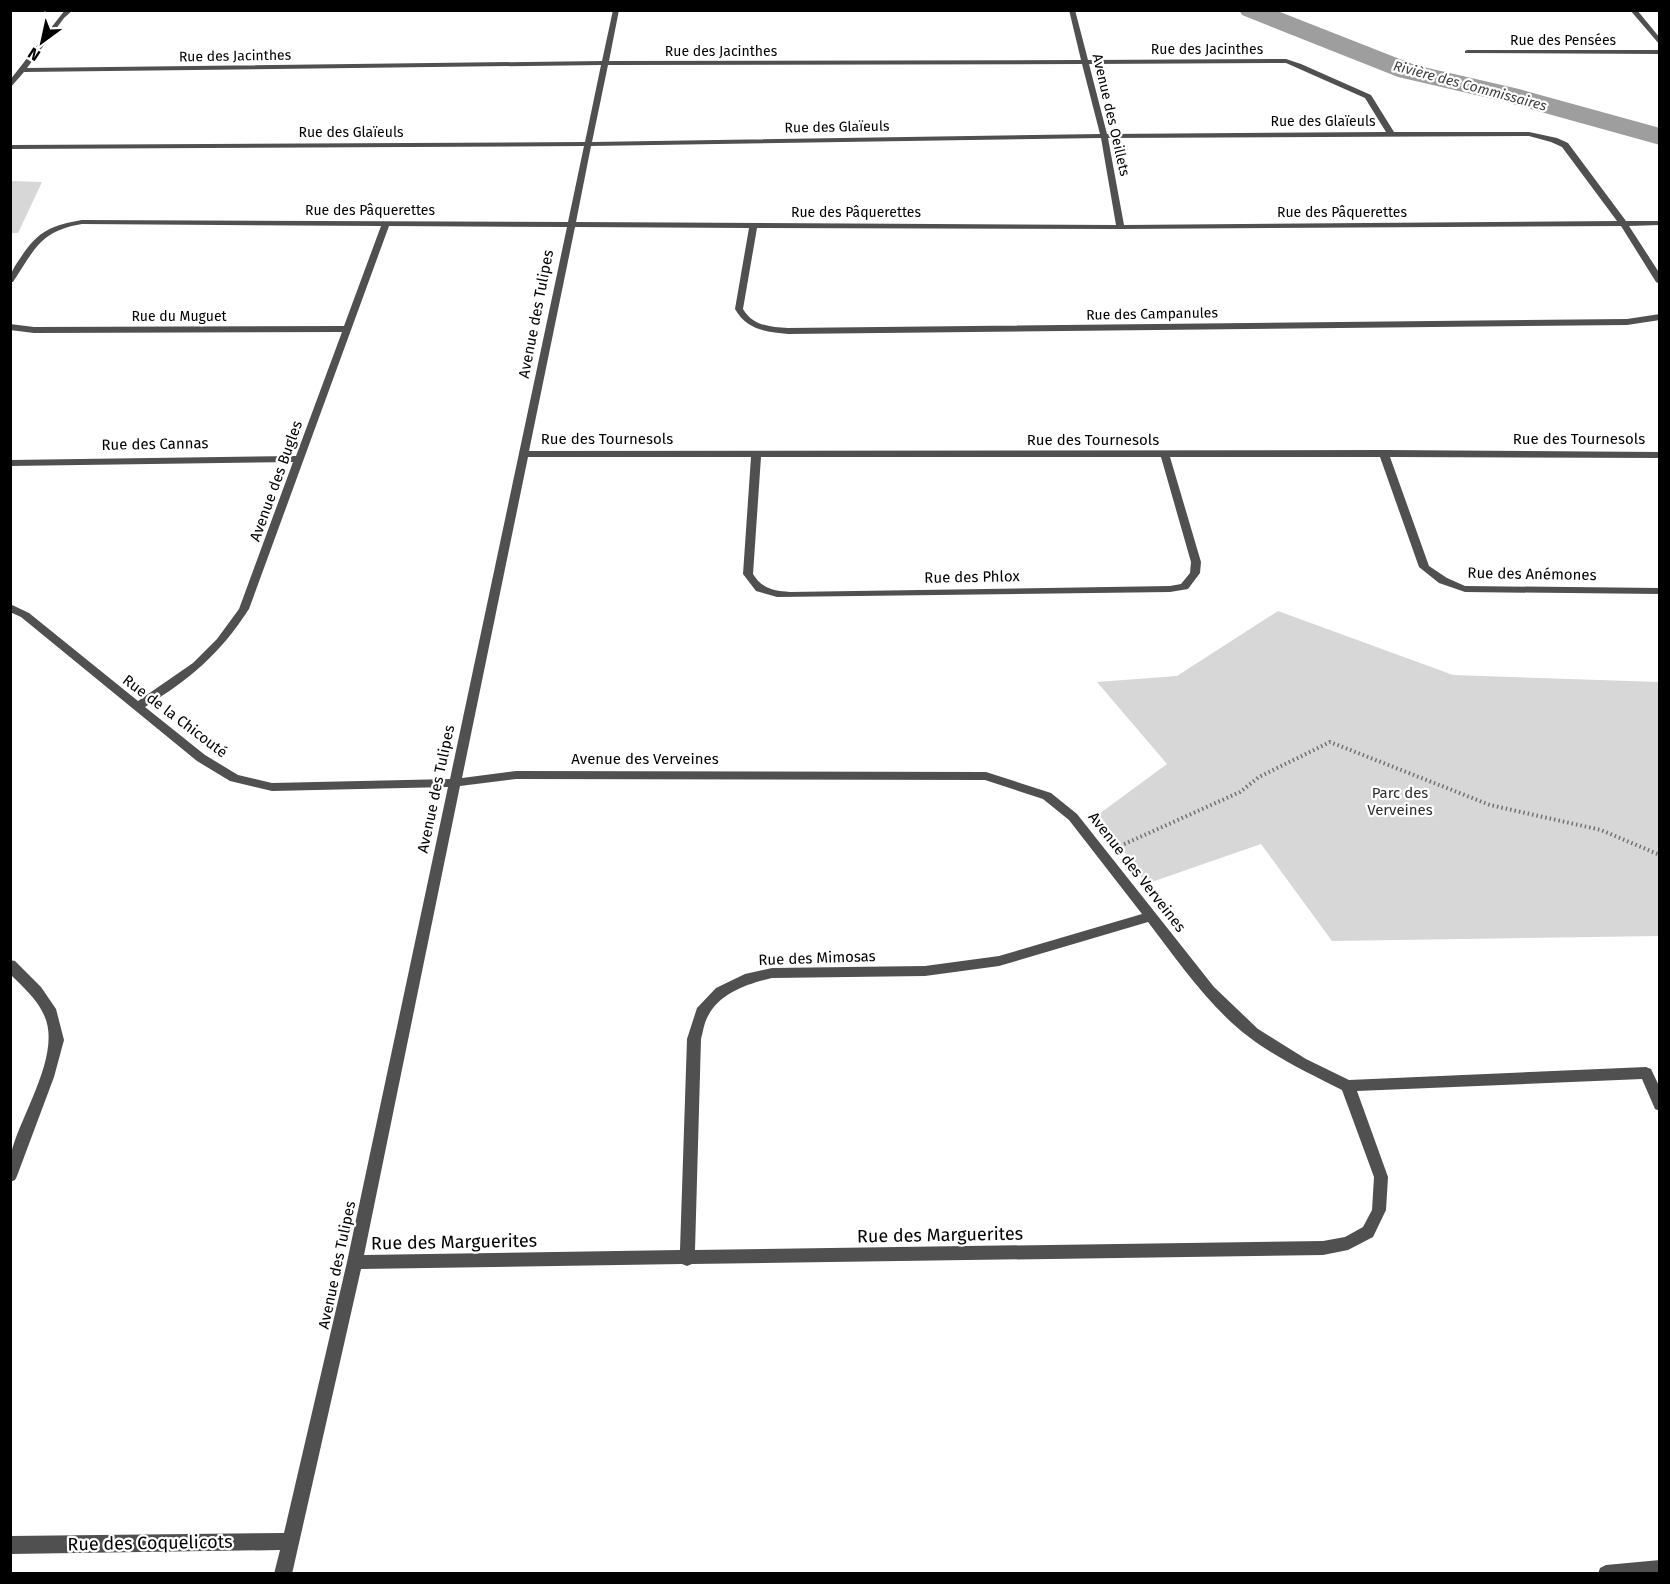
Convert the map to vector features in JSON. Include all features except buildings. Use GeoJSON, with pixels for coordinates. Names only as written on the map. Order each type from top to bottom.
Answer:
{"type":"FeatureCollection","features":[{"type":"Feature","properties":{"kind":"street"},"geometry":{"type":"LineString","coordinates":[[10,86],[62,16],[70,10]]}},
{"type":"Feature","properties":{"kind":"street","name":"Avenue des Tulipes"},"geometry":{"type":"LineString","coordinates":[[284,1574],[355,1262],[616,10]]}},
{"type":"Feature","properties":{"kind":"street","name":"Avenue des Oeillets"},"geometry":{"type":"LineString","coordinates":[[1072,10],[1104,136],[1120,227]]}},
{"type":"Feature","properties":{"kind":"street"},"geometry":{"type":"LineString","coordinates":[[1633,10],[1659,43]]}},
{"type":"Feature","properties":{"kind":"street","name":"Rue des Pensées"},"geometry":{"type":"LineString","coordinates":[[1467,52],[1659,52]]}},
{"type":"Feature","properties":{"kind":"street","name":"Rue des Jacinthes"},"geometry":{"type":"LineString","coordinates":[[23,69],[1286,61],[1368,97],[1391,134]]}},
{"type":"Feature","properties":{"kind":"street","name":"Rue des Glaïeuls"},"geometry":{"type":"LineString","coordinates":[[10,147],[588,144],[1104,136],[1528,134],[1565,145],[1623,223]]}},
{"type":"Feature","properties":{"kind":"street","name":"Rue des Pâquerettes"},"geometry":{"type":"LineString","coordinates":[[10,280],[43,234],[54,227],[82,222],[1120,227],[1659,223]]}},
{"type":"Feature","properties":{"kind":"street"},"geometry":{"type":"LineString","coordinates":[[1623,223],[1659,282]]}},
{"type":"Feature","properties":{"kind":"street","name":"Avenue des Bugles"},"geometry":{"type":"LineString","coordinates":[[136,707],[197,666],[228,634],[244,609],[386,224]]}},
{"type":"Feature","properties":{"kind":"street","name":"Rue des Campanules"},"geometry":{"type":"LineString","coordinates":[[753,225],[739,309],[743,320],[753,326],[768,329],[788,331],[1627,322],[1659,317]]}},
{"type":"Feature","properties":{"kind":"street","name":"Rue du Muguet"},"geometry":{"type":"LineString","coordinates":[[10,327],[34,330],[348,329]]}},
{"type":"Feature","properties":{"kind":"street","name":"Rue des Anémones"},"geometry":{"type":"LineString","coordinates":[[1384,453],[1424,567],[1449,585],[1465,589],[1659,591]]}},
{"type":"Feature","properties":{"kind":"street","name":"Rue des Tournesols"},"geometry":{"type":"LineString","coordinates":[[525,454],[1659,455]]}},
{"type":"Feature","properties":{"kind":"street","name":"Rue des Phlox"},"geometry":{"type":"LineString","coordinates":[[756,454],[748,574],[753,584],[764,591],[790,595],[1184,587],[1195,573],[1196,562],[1165,455]]}},
{"type":"Feature","properties":{"kind":"street","name":"Rue des Cannas"},"geometry":{"type":"LineString","coordinates":[[10,463],[300,459]]}},
{"type":"Feature","properties":{"kind":"street","name":"Rue de la Chicouté"},"geometry":{"type":"LineString","coordinates":[[10,607],[25,615],[201,758],[234,777],[272,787],[454,783]]}},
{"type":"Feature","properties":{"kind":"street","name":"Avenue des Verveines"},"geometry":{"type":"LineString","coordinates":[[454,783],[516,775],[986,776],[1047,796],[1073,817],[1209,991],[1253,1033],[1301,1063],[1348,1086],[1646,1073],[1659,1105]]}},
{"type":"Feature","properties":{"kind":"street","name":"Rue des Mimosas"},"geometry":{"type":"LineString","coordinates":[[687,1259],[694,1039],[702,1012],[721,992],[745,979],[771,973],[925,971],[999,961],[1150,917]]}},
{"type":"Feature","properties":{"kind":"street"},"geometry":{"type":"LineString","coordinates":[[10,965],[36,991],[51,1013],[57,1040],[47,1077],[10,1176]]}},
{"type":"Feature","properties":{"kind":"street","name":"Rue des Marguerites"},"geometry":{"type":"LineString","coordinates":[[355,1262],[687,1259],[1323,1248],[1348,1243],[1368,1232],[1378,1210],[1380,1177],[1348,1086]]}},
{"type":"Feature","properties":{"kind":"street","name":"Rue des Coquelicots"},"geometry":{"type":"LineString","coordinates":[[10,1545],[290,1541]]}},
{"type":"Feature","properties":{"kind":"street"},"geometry":{"type":"LineString","coordinates":[[1606,1574],[1659,1569]]}},
{"type":"Feature","properties":{"kind":"path"},"geometry":{"type":"LineString","coordinates":[[1120,846],[1240,792],[1259,777],[1330,742],[1490,805],[1601,830],[1659,855]]}},
{"type":"Feature","properties":{"kind":"green space"},"geometry":{"type":"Polygon","coordinates":[[[11,181],[42,182],[18,233],[11,233],[11,181]]]}},
{"type":"Feature","properties":{"kind":"green space","name":"Parc des Verveines"},"geometry":{"type":"Polygon","coordinates":[[[1278,611],[1453,675],[1659,682],[1659,936],[1332,941],[1261,844],[1146,884],[1099,814],[1167,764],[1097,682],[1177,676],[1278,611]]]}},
{"type":"Feature","properties":{"kind":"waterway","name":"Rivière des Commissaires"},"geometry":{"type":"LineString","coordinates":[[1251,10],[1407,71],[1509,95],[1660,137]]}}]}
